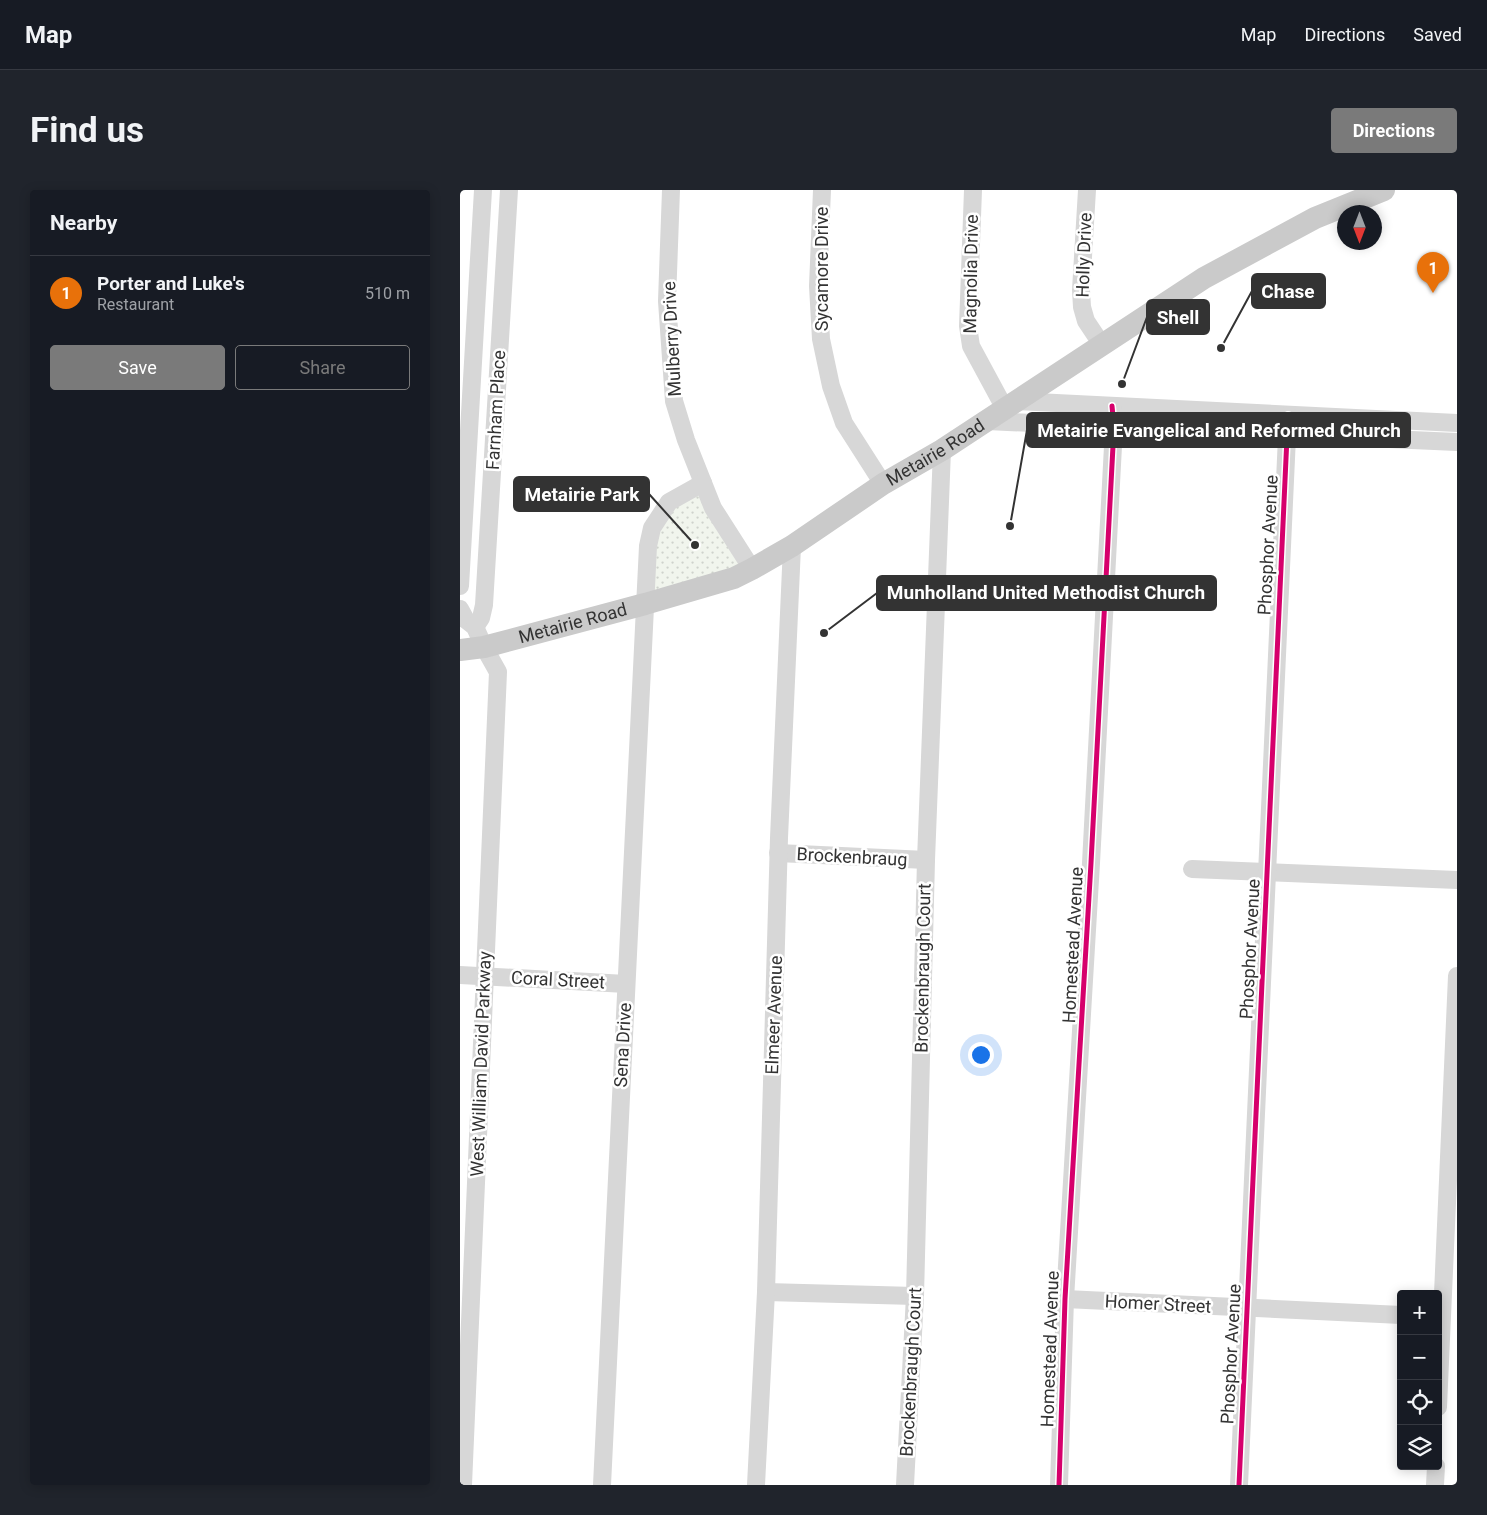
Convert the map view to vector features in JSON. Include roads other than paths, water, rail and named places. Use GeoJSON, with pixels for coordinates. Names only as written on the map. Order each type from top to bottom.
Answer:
{"type":"FeatureCollection","features":[{"type":"Feature","properties":{"kind":"main road","name":"Metairie Road"},"geometry":{"type":"LineString","coordinates":[[460,650],[480,637],[646,604],[734,578],[792,546],[883,484],[942,450],[1204,278],[1314,218],[1384,190]]}},
{"type":"Feature","properties":{"kind":"street","name":"Farnham Place"},"geometry":{"type":"LineString","coordinates":[[460,586],[483,190]]}},
{"type":"Feature","properties":{"kind":"street","name":"Farnham Place"},"geometry":{"type":"LineString","coordinates":[[480,637],[484,605],[509,190]]}},
{"type":"Feature","properties":{"kind":"street","name":"Mulberry Drive"},"geometry":{"type":"LineString","coordinates":[[671,190],[666,301],[674,400],[686,440],[713,508],[752,569]]}},
{"type":"Feature","properties":{"kind":"street","name":"Sycamore Drive"},"geometry":{"type":"LineString","coordinates":[[822,190],[818,286],[821,339],[831,386],[844,423],[883,484]]}},
{"type":"Feature","properties":{"kind":"street","name":"Magnolia Drive"},"geometry":{"type":"LineString","coordinates":[[973,190],[968,326],[972,346],[1003,410]]}},
{"type":"Feature","properties":{"kind":"street","name":"Holly Drive"},"geometry":{"type":"LineString","coordinates":[[1087,190],[1081,290],[1082,307],[1086,321],[1102,345]]}},
{"type":"Feature","properties":{"kind":"street"},"geometry":{"type":"LineString","coordinates":[[1003,410],[1112,406],[1457,423]]}},
{"type":"Feature","properties":{"kind":"street","name":"Homestead Avenue"},"geometry":{"type":"LineString","coordinates":[[1059,1485],[1066,1299],[1114,427],[1112,406]]}},
{"type":"Feature","properties":{"kind":"street"},"geometry":{"type":"LineString","coordinates":[[1003,410],[1114,427],[1457,442]]}},
{"type":"Feature","properties":{"kind":"street","name":"Phosphor Avenue"},"geometry":{"type":"LineString","coordinates":[[1239,1485],[1288,415]]}},
{"type":"Feature","properties":{"kind":"street","name":"Brockenbraugh Court"},"geometry":{"type":"LineString","coordinates":[[905,1485],[915,1296],[926,860],[942,450]]}},
{"type":"Feature","properties":{"kind":"street"},"geometry":{"type":"LineString","coordinates":[[646,604],[648,546],[652,528],[669,502],[703,482]]}},
{"type":"Feature","properties":{"kind":"street","name":"Elmeer Avenue"},"geometry":{"type":"LineString","coordinates":[[756,1485],[766,1292],[778,853],[792,546]]}},
{"type":"Feature","properties":{"kind":"street","name":"Sena Drive"},"geometry":{"type":"LineString","coordinates":[[602,1485],[646,604]]}},
{"type":"Feature","properties":{"kind":"street"},"geometry":{"type":"LineString","coordinates":[[460,609],[466,620],[480,637]]}},
{"type":"Feature","properties":{"kind":"street","name":"West William David Parkway"},"geometry":{"type":"LineString","coordinates":[[463,1485],[498,672],[480,637]]}},
{"type":"Feature","properties":{"kind":"street","name":"Brockenbraug"},"geometry":{"type":"LineString","coordinates":[[778,853],[926,860]]}},
{"type":"Feature","properties":{"kind":"street"},"geometry":{"type":"LineString","coordinates":[[1192,869],[1457,880]]}},
{"type":"Feature","properties":{"kind":"street","name":"Coral Street"},"geometry":{"type":"LineString","coordinates":[[460,974],[626,984]]}},
{"type":"Feature","properties":{"kind":"street"},"geometry":{"type":"LineString","coordinates":[[1440,1380],[1446,1318],[1457,976]]}},
{"type":"Feature","properties":{"kind":"street"},"geometry":{"type":"LineString","coordinates":[[766,1292],[915,1296]]}},
{"type":"Feature","properties":{"kind":"street","name":"Homer Street"},"geometry":{"type":"LineString","coordinates":[[1066,1299],[1397,1315]]}},
{"type":"Feature","properties":{"kind":"street"},"geometry":{"type":"LineString","coordinates":[[1435,1485],[1436,1470]]}},
{"type":"Feature","properties":{"kind":"place","name":"Porter and Luke's"},"geometry":{"type":"Point","coordinates":[1433,293]}},
{"type":"Feature","properties":{"kind":"place","name":"Chase"},"geometry":{"type":"Point","coordinates":[1221,348]}},
{"type":"Feature","properties":{"kind":"place","name":"Shell"},"geometry":{"type":"Point","coordinates":[1122,384]}},
{"type":"Feature","properties":{"kind":"place","name":"Metairie Evangelical and Reformed Church"},"geometry":{"type":"Point","coordinates":[1010,526]}},
{"type":"Feature","properties":{"kind":"place","name":"Metairie Park"},"geometry":{"type":"Point","coordinates":[695,545]}},
{"type":"Feature","properties":{"kind":"place","name":"Munholland United Methodist Church"},"geometry":{"type":"Point","coordinates":[824,633]}}]}
